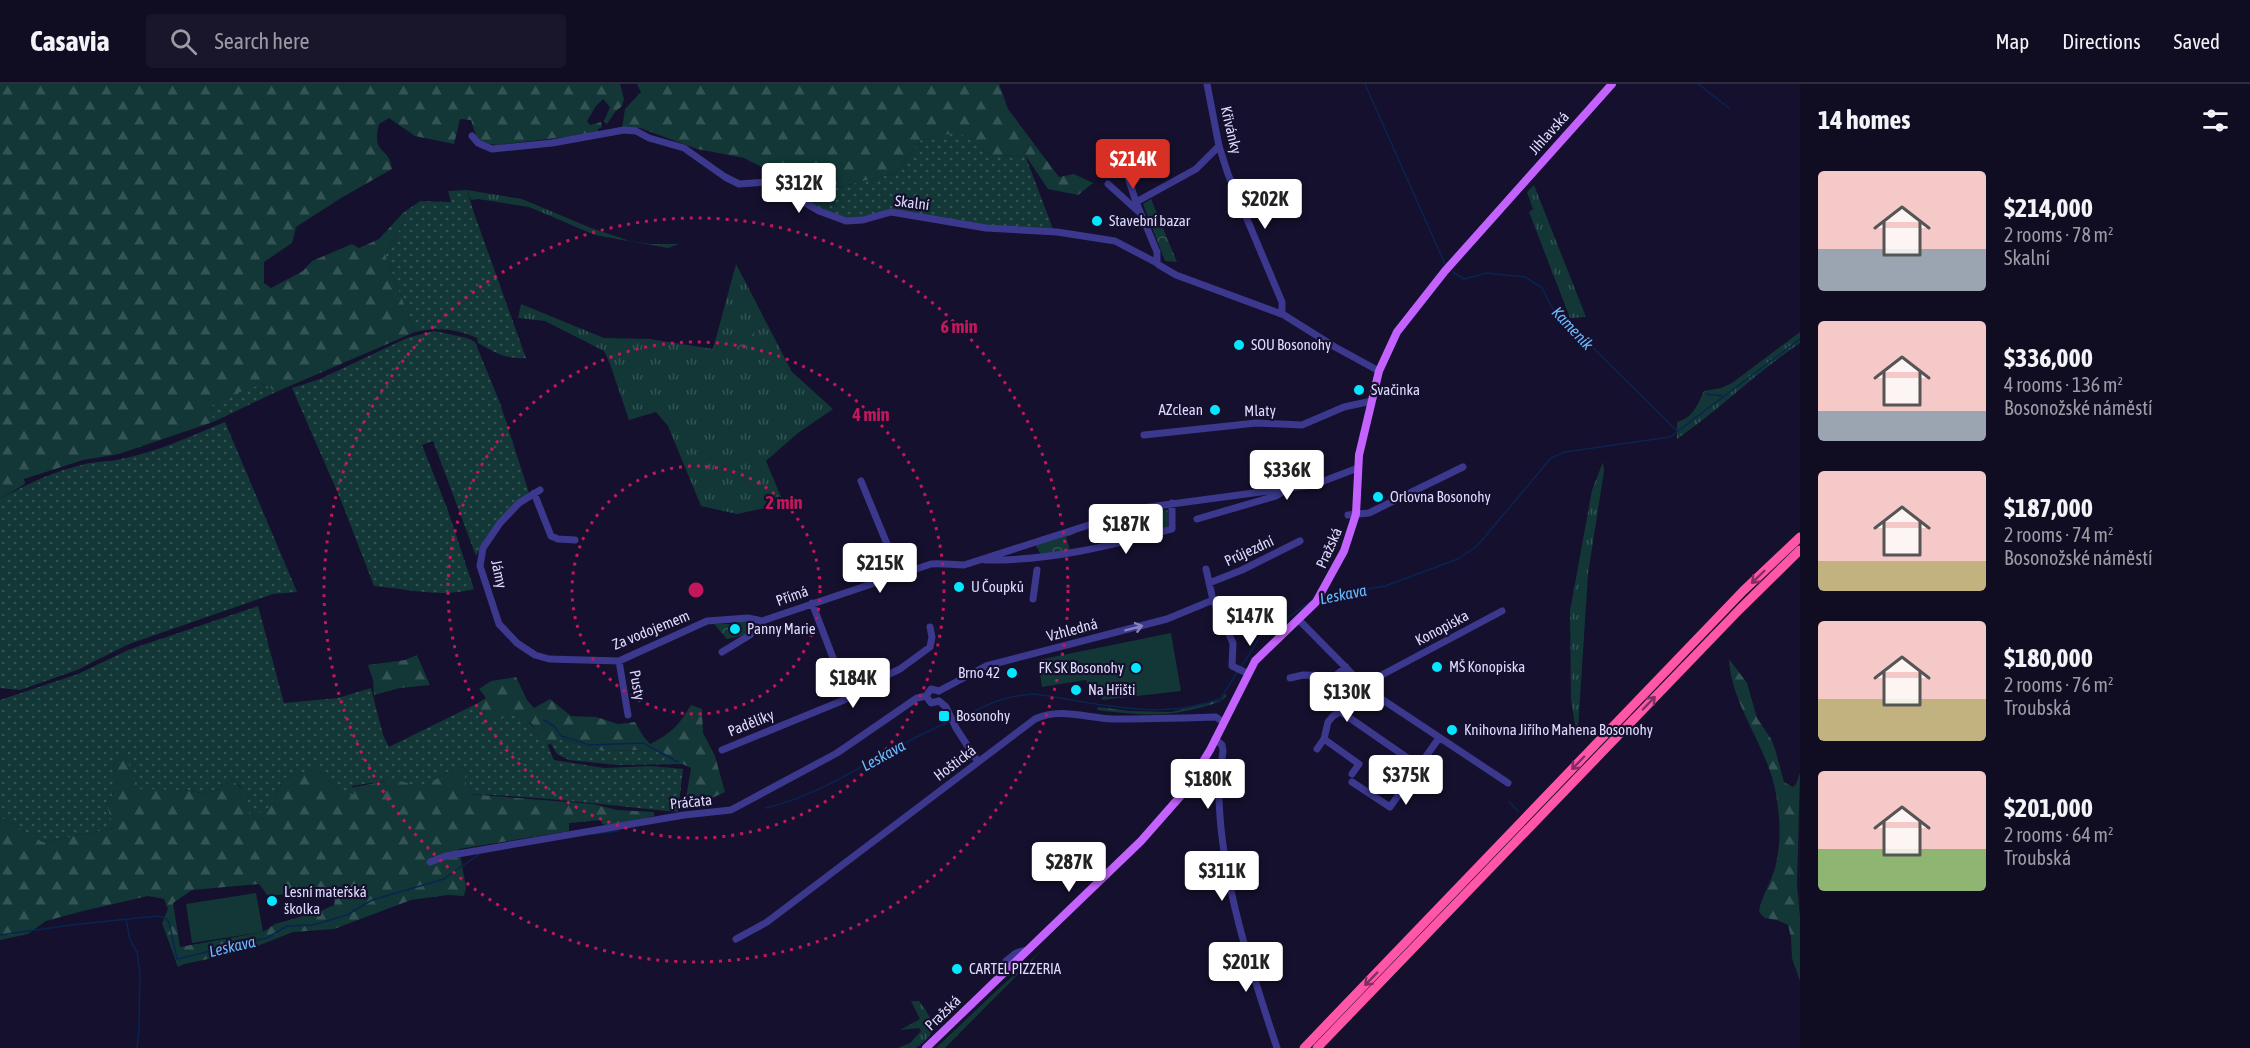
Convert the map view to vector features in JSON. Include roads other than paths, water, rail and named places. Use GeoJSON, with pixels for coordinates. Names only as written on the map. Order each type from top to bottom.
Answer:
{"type":"FeatureCollection","features":[{"type":"Feature","properties":{"kind":"highway"},"geometry":{"type":"LineString","coordinates":[[1304,1048],[1743,591],[1800,537]]}},
{"type":"Feature","properties":{"kind":"highway"},"geometry":{"type":"LineString","coordinates":[[1317,1048],[1798,552]]}},
{"type":"Feature","properties":{"kind":"main road","name":"Jihlavská"},"geometry":{"type":"LineString","coordinates":[[1507,201],[1612,84]]}},
{"type":"Feature","properties":{"kind":"main road","name":"Pražská"},"geometry":{"type":"LineString","coordinates":[[926,1048],[1142,841],[1167,813],[1185,791],[1215,739],[1241,671],[1316,602],[1344,551],[1372,401],[1379,371],[1392,340],[1407,318],[1507,201]]}},
{"type":"Feature","properties":{"kind":"street","name":"Křivánky"},"geometry":{"type":"LineString","coordinates":[[1207,84],[1219,146],[1228,174],[1282,302],[1282,314]]}},
{"type":"Feature","properties":{"kind":"street","name":"Skalní"},"geometry":{"type":"LineString","coordinates":[[472,136],[478,143],[492,149],[552,143],[624,130],[636,131],[649,138],[684,147],[725,177],[739,184],[767,182],[773,184],[835,218],[855,221],[891,212],[987,228],[1057,232],[1114,241],[1176,275],[1282,314],[1330,345],[1379,371]]}},
{"type":"Feature","properties":{"kind":"street"},"geometry":{"type":"LineString","coordinates":[[1136,202],[1196,169],[1219,146]]}},
{"type":"Feature","properties":{"kind":"street"},"geometry":{"type":"LineString","coordinates":[[1121,156],[1136,202],[1157,252],[1157,263]]}},
{"type":"Feature","properties":{"kind":"street"},"geometry":{"type":"LineString","coordinates":[[1108,184],[1142,215]]}},
{"type":"Feature","properties":{"kind":"street","name":"Mlaty"},"geometry":{"type":"LineString","coordinates":[[1144,435],[1256,423],[1302,425],[1344,407],[1372,401]]}},
{"type":"Feature","properties":{"kind":"street"},"geometry":{"type":"LineString","coordinates":[[1352,514],[1369,513],[1463,467]]}},
{"type":"Feature","properties":{"kind":"street"},"geometry":{"type":"LineString","coordinates":[[979,560],[1142,508],[1313,485],[1358,468]]}},
{"type":"Feature","properties":{"kind":"street"},"geometry":{"type":"LineString","coordinates":[[861,481],[899,573]]}},
{"type":"Feature","properties":{"kind":"street"},"geometry":{"type":"LineString","coordinates":[[1197,519],[1276,496],[1290,488]]}},
{"type":"Feature","properties":{"kind":"street","name":"Jámy"},"geometry":{"type":"LineString","coordinates":[[549,659],[536,655],[518,644],[498,624],[480,566],[483,548],[496,528],[514,508],[537,491],[551,536],[558,539],[575,540]]}},
{"type":"Feature","properties":{"kind":"street"},"geometry":{"type":"LineString","coordinates":[[1253,493],[1255,502]]}},
{"type":"Feature","properties":{"kind":"street"},"geometry":{"type":"LineString","coordinates":[[1209,499],[1211,515]]}},
{"type":"Feature","properties":{"kind":"street"},"geometry":{"type":"LineString","coordinates":[[979,560],[1036,559],[1105,548],[1172,529],[1172,503]]}},
{"type":"Feature","properties":{"kind":"street","name":"Průjezdní"},"geometry":{"type":"LineString","coordinates":[[1209,584],[1300,541]]}},
{"type":"Feature","properties":{"kind":"street"},"geometry":{"type":"LineString","coordinates":[[1032,542],[1036,559]]}},
{"type":"Feature","properties":{"kind":"street","name":"Přímá"},"geometry":{"type":"LineString","coordinates":[[723,648],[750,635],[762,621],[899,573],[930,564],[943,562],[964,565],[979,560]]}},
{"type":"Feature","properties":{"kind":"street"},"geometry":{"type":"LineString","coordinates":[[1206,569],[1213,600],[1233,643],[1232,666],[1241,671]]}},
{"type":"Feature","properties":{"kind":"street"},"geometry":{"type":"LineString","coordinates":[[1033,599],[1037,570]]}},
{"type":"Feature","properties":{"kind":"street","name":"Vzhledná"},"geometry":{"type":"LineString","coordinates":[[939,691],[986,666],[1167,619],[1213,600]]}},
{"type":"Feature","properties":{"kind":"street"},"geometry":{"type":"LineString","coordinates":[[812,603],[848,697]]}},
{"type":"Feature","properties":{"kind":"street","name":"Konopiska"},"geometry":{"type":"LineString","coordinates":[[1317,749],[1324,739],[1328,722],[1333,716],[1358,701],[1366,687],[1502,611]]}},
{"type":"Feature","properties":{"kind":"street","name":"Za vodojemem"},"geometry":{"type":"LineString","coordinates":[[549,659],[618,661],[707,621],[748,618],[762,621]]}},
{"type":"Feature","properties":{"kind":"street"},"geometry":{"type":"LineString","coordinates":[[1299,620],[1366,687],[1508,783]]}},
{"type":"Feature","properties":{"kind":"street","name":"Padělíky"},"geometry":{"type":"LineString","coordinates":[[722,750],[848,697],[868,684],[900,669],[930,647],[932,637],[930,627]]}},
{"type":"Feature","properties":{"kind":"street","name":"Pusty"},"geometry":{"type":"LineString","coordinates":[[618,661],[628,715]]}},
{"type":"Feature","properties":{"kind":"street"},"geometry":{"type":"LineString","coordinates":[[1290,678],[1303,675],[1335,676],[1346,667]]}},
{"type":"Feature","properties":{"kind":"street"},"geometry":{"type":"LineString","coordinates":[[931,689],[939,691],[941,696],[939,701],[931,703],[926,696],[931,689]]}},
{"type":"Feature","properties":{"kind":"street","name":"Práčata"},"geometry":{"type":"LineString","coordinates":[[430,862],[446,856],[673,817],[731,810],[837,753],[916,698],[926,696]]}},
{"type":"Feature","properties":{"kind":"street"},"geometry":{"type":"LineString","coordinates":[[939,701],[946,707],[978,762]]}},
{"type":"Feature","properties":{"kind":"street"},"geometry":{"type":"LineString","coordinates":[[1341,712],[1419,765]]}},
{"type":"Feature","properties":{"kind":"street","name":"Hoštická"},"geometry":{"type":"LineString","coordinates":[[736,939],[771,919],[1035,719],[1053,713],[1110,719],[1216,717],[1223,722]]}},
{"type":"Feature","properties":{"kind":"street"},"geometry":{"type":"LineString","coordinates":[[1324,739],[1359,764],[1352,778],[1390,807],[1439,738]]}},
{"type":"Feature","properties":{"kind":"street"},"geometry":{"type":"LineString","coordinates":[[1215,739],[1222,745],[1223,751],[1219,801],[1227,870],[1255,982],[1277,1048]]}},
{"type":"Feature","properties":{"kind":"street"},"geometry":{"type":"LineString","coordinates":[[1387,785],[1400,793]]}},
{"type":"Feature","properties":{"kind":"street","name":"Pražská"},"geometry":{"type":"LineString","coordinates":[[1006,961],[1016,953],[1030,949]]}},
{"type":"Feature","properties":{"kind":"waterway"},"geometry":{"type":"LineString","coordinates":[[1365,84],[1445,264]]}},
{"type":"Feature","properties":{"kind":"waterway"},"geometry":{"type":"LineString","coordinates":[[1698,84],[1729,108]]}},
{"type":"Feature","properties":{"kind":"waterway","name":"Kameník"},"geometry":{"type":"LineString","coordinates":[[1453,272],[1464,279],[1487,273],[1525,277],[1542,288],[1555,313],[1570,325],[1677,431]]}},
{"type":"Feature","properties":{"kind":"waterway","name":"Leskava"},"geometry":{"type":"LineString","coordinates":[[1323,597],[1385,586],[1458,559],[1477,546],[1551,458],[1565,452],[1670,437],[1800,339]]}},
{"type":"Feature","properties":{"kind":"waterway"},"geometry":{"type":"LineString","coordinates":[[1706,394],[1723,396]]}},
{"type":"Feature","properties":{"kind":"waterway","name":"Leskava"},"geometry":{"type":"LineString","coordinates":[[1241,667],[1260,637],[1313,600]]}},
{"type":"Feature","properties":{"kind":"waterway","name":"Leskava"},"geometry":{"type":"LineString","coordinates":[[954,720],[1011,697],[1035,694],[1105,706],[1152,710],[1199,705],[1221,698],[1238,671]]}},
{"type":"Feature","properties":{"kind":"waterway"},"geometry":{"type":"LineString","coordinates":[[544,720],[555,727],[561,736],[590,745],[643,743],[678,762]]}},
{"type":"Feature","properties":{"kind":"waterway","name":"Leskava"},"geometry":{"type":"LineString","coordinates":[[766,808],[814,791],[949,722]]}},
{"type":"Feature","properties":{"kind":"waterway"},"geometry":{"type":"LineString","coordinates":[[1509,802],[1518,811]]}},
{"type":"Feature","properties":{"kind":"waterway","name":"Leskava"},"geometry":{"type":"LineString","coordinates":[[593,834],[619,831]]}},
{"type":"Feature","properties":{"kind":"waterway","name":"Leskava"},"geometry":{"type":"LineString","coordinates":[[0,935],[157,916],[169,922],[177,959],[267,938],[287,926],[313,925],[347,915],[372,900],[444,879],[482,852]]}},
{"type":"Feature","properties":{"kind":"waterway"},"geometry":{"type":"LineString","coordinates":[[126,919],[130,940],[137,952],[140,973],[137,1048]]}},
{"type":"Feature","properties":{"kind":"place","name":"Stavební bazar"},"geometry":{"type":"Point","coordinates":[1097,221]}},
{"type":"Feature","properties":{"kind":"place","name":"SOU Bosonohy"},"geometry":{"type":"Point","coordinates":[1239,345]}},
{"type":"Feature","properties":{"kind":"place","name":"Svačinka"},"geometry":{"type":"Point","coordinates":[1359,390]}},
{"type":"Feature","properties":{"kind":"place","name":"AZclean"},"geometry":{"type":"Point","coordinates":[1215,410]}},
{"type":"Feature","properties":{"kind":"place","name":"Orlovna Bosonohy"},"geometry":{"type":"Point","coordinates":[1378,497]}},
{"type":"Feature","properties":{"kind":"place","name":"U Čoupků"},"geometry":{"type":"Point","coordinates":[959,587]}},
{"type":"Feature","properties":{"kind":"place","name":"Panny Marie"},"geometry":{"type":"Point","coordinates":[735,629]}},
{"type":"Feature","properties":{"kind":"place","name":"MŠ Konopiska"},"geometry":{"type":"Point","coordinates":[1437,667]}},
{"type":"Feature","properties":{"kind":"place","name":"FK SK Bosonohy"},"geometry":{"type":"Point","coordinates":[1136,668]}},
{"type":"Feature","properties":{"kind":"place","name":"Brno 42"},"geometry":{"type":"Point","coordinates":[1012,673]}},
{"type":"Feature","properties":{"kind":"place","name":"Na Hřišti"},"geometry":{"type":"Point","coordinates":[1076,690]}},
{"type":"Feature","properties":{"kind":"place","name":"Bosonohy"},"geometry":{"type":"Point","coordinates":[944,716]}},
{"type":"Feature","properties":{"kind":"place","name":"Knihovna Jiřího Mahena Bosonohy"},"geometry":{"type":"Point","coordinates":[1452,730]}},
{"type":"Feature","properties":{"kind":"place","name":"Lesní mateřská školka"},"geometry":{"type":"Point","coordinates":[272,901]}},
{"type":"Feature","properties":{"kind":"place","name":"CARTEL PIZZERIA"},"geometry":{"type":"Point","coordinates":[957,969]}}]}
